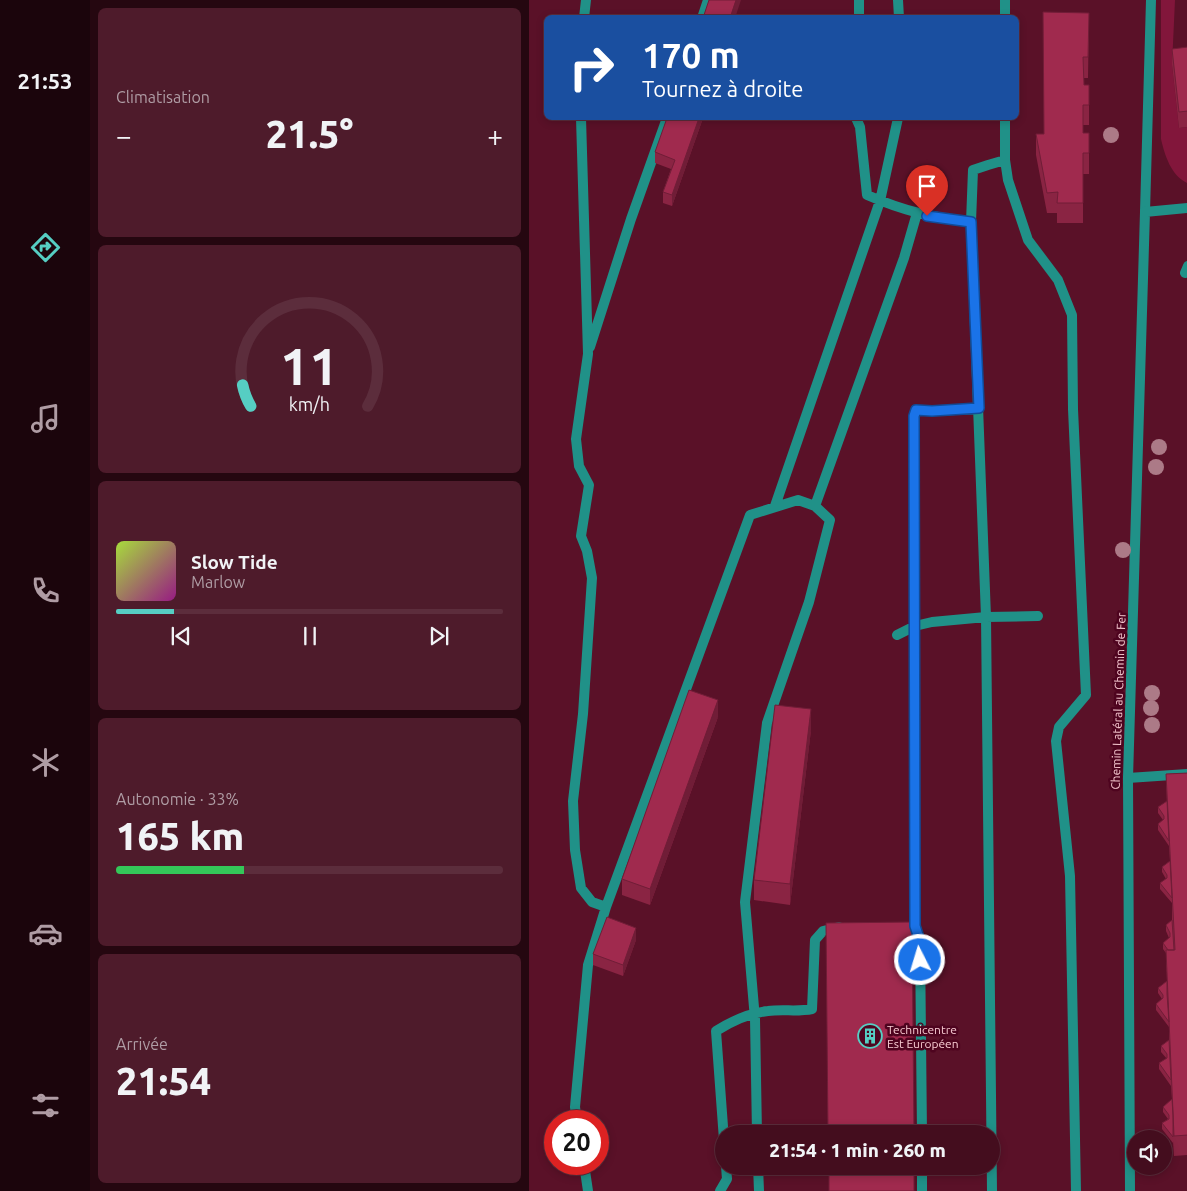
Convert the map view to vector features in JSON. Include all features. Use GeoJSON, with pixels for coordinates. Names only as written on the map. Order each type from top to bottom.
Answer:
{"type":"FeatureCollection","features":[{"type":"Feature","properties":{"kind":"street"},"geometry":{"type":"LineString","coordinates":[[584,15],[586,0]]}},
{"type":"Feature","properties":{"kind":"street"},"geometry":{"type":"LineString","coordinates":[[703,15],[708,0]]}},
{"type":"Feature","properties":{"kind":"street"},"geometry":{"type":"LineString","coordinates":[[859,0],[859,15]]}},
{"type":"Feature","properties":{"kind":"street"},"geometry":{"type":"LineString","coordinates":[[899,0],[899,15]]}},
{"type":"Feature","properties":{"kind":"street"},"geometry":{"type":"LineString","coordinates":[[1005,0],[1005,15]]}},
{"type":"Feature","properties":{"kind":"street","name":"Chemin Latéral au Chemin de Fer"},"geometry":{"type":"LineString","coordinates":[[1130,1191],[1128,778],[1151,0]]}},
{"type":"Feature","properties":{"kind":"street"},"geometry":{"type":"LineString","coordinates":[[581,120],[588,354]]}},
{"type":"Feature","properties":{"kind":"street"},"geometry":{"type":"LineString","coordinates":[[606,907],[593,902],[581,888],[575,840],[573,801],[583,714],[592,578],[587,552],[581,536],[589,485],[579,466],[576,439],[588,354],[625,236],[666,120]]}},
{"type":"Feature","properties":{"kind":"street"},"geometry":{"type":"LineString","coordinates":[[857,120],[860,127],[867,195],[895,207],[917,213],[971,222]]}},
{"type":"Feature","properties":{"kind":"street"},"geometry":{"type":"LineString","coordinates":[[775,506],[880,201],[898,120]]}},
{"type":"Feature","properties":{"kind":"street"},"geometry":{"type":"LineString","coordinates":[[1005,120],[1005,160],[1008,180],[1028,240],[1058,280],[1072,316],[1073,409],[1086,695],[1059,727],[1056,740],[1070,876],[1075,1191]]}},
{"type":"Feature","properties":{"kind":"street"},"geometry":{"type":"LineString","coordinates":[[992,1191],[986,617],[971,222],[973,170],[1005,160]]}},
{"type":"Feature","properties":{"kind":"street"},"geometry":{"type":"LineString","coordinates":[[1145,212],[1187,208]]}},
{"type":"Feature","properties":{"kind":"street"},"geometry":{"type":"LineString","coordinates":[[815,506],[904,258],[917,213]]}},
{"type":"Feature","properties":{"kind":"street"},"geometry":{"type":"LineString","coordinates":[[922,1125],[920,941],[910,926],[915,626],[914,416],[916,410],[932,411],[979,408]]}},
{"type":"Feature","properties":{"kind":"street"},"geometry":{"type":"LineString","coordinates":[[575,1110],[588,965],[606,907],[750,515],[798,500],[815,506],[830,520],[809,602],[767,723],[745,902],[755,1013],[757,1125]]}},
{"type":"Feature","properties":{"kind":"street"},"geometry":{"type":"LineString","coordinates":[[897,635],[915,626],[941,621],[986,617],[1038,616]]}},
{"type":"Feature","properties":{"kind":"street"},"geometry":{"type":"LineString","coordinates":[[1128,778],[1187,774]]}},
{"type":"Feature","properties":{"kind":"street"},"geometry":{"type":"LineString","coordinates":[[723,1125],[716,1031],[735,1020],[755,1013],[769,1010],[789,1012],[812,1010],[815,940],[823,931],[837,927],[853,927]]}},
{"type":"Feature","properties":{"kind":"street"},"geometry":{"type":"LineString","coordinates":[[586,1175],[588,1191]]}},
{"type":"Feature","properties":{"kind":"street"},"geometry":{"type":"LineString","coordinates":[[720,1191],[727,1179],[727,1175]]}},
{"type":"Feature","properties":{"kind":"street"},"geometry":{"type":"LineString","coordinates":[[758,1175],[759,1191]]}},
{"type":"Feature","properties":{"kind":"street"},"geometry":{"type":"LineString","coordinates":[[922,1175],[922,1191]]}},
{"type":"Feature","properties":{"kind":"shaded area"},"geometry":{"type":"Polygon","coordinates":[[[1161,0],[1175,0],[1172,65],[1179,128],[1187,127],[1187,183],[1181,180],[1173,170],[1161,139],[1161,0]]]}},
{"type":"Feature","properties":{"kind":"building"},"geometry":{"type":"Polygon","coordinates":[[[709,0],[736,0],[731,15],[704,15],[709,0]]]}},
{"type":"Feature","properties":{"kind":"building"},"geometry":{"type":"Polygon","coordinates":[[[1043,12],[1089,13],[1088,57],[1083,57],[1084,85],[1089,85],[1089,105],[1083,105],[1083,133],[1089,133],[1089,153],[1083,153],[1083,203],[1057,203],[1058,192],[1047,193],[1036,134],[1044,134],[1043,12]]]}},
{"type":"Feature","properties":{"kind":"building"},"geometry":{"type":"Polygon","coordinates":[[[1188,47],[1188,111],[1179,112],[1172,49],[1188,47]]]}},
{"type":"Feature","properties":{"kind":"building"},"geometry":{"type":"Polygon","coordinates":[[[666,120],[698,120],[672,195],[663,192],[675,160],[655,152],[666,120]]]}},
{"type":"Feature","properties":{"kind":"building"},"geometry":{"type":"Polygon","coordinates":[[[689,690],[718,700],[650,889],[622,879],[689,690]]]}},
{"type":"Feature","properties":{"kind":"building"},"geometry":{"type":"Polygon","coordinates":[[[775,705],[811,709],[790,884],[754,880],[775,705]]]}},
{"type":"Feature","properties":{"kind":"building"},"geometry":{"type":"Polygon","coordinates":[[[1188,773],[1188,1135],[1174,1136],[1166,950],[1175,950],[1166,774],[1188,773]]]}},
{"type":"Feature","properties":{"kind":"building"},"geometry":{"type":"Polygon","coordinates":[[[1167,801],[1169,841],[1158,824],[1164,819],[1164,816],[1158,807],[1167,801]]]}},
{"type":"Feature","properties":{"kind":"building"},"geometry":{"type":"Polygon","coordinates":[[[1170,861],[1172,898],[1160,883],[1167,878],[1162,867],[1170,861]]]}},
{"type":"Feature","properties":{"kind":"building"},"geometry":{"type":"Polygon","coordinates":[[[607,917],[636,928],[623,965],[593,954],[607,917]]]}},
{"type":"Feature","properties":{"kind":"building"},"geometry":{"type":"Polygon","coordinates":[[[1172,920],[1174,950],[1168,950],[1163,943],[1170,937],[1166,925],[1172,920]]]}},
{"type":"Feature","properties":{"kind":"building","name":"Technicentre Est Européen"},"geometry":{"type":"Polygon","coordinates":[[[912,922],[914,1125],[828,1125],[826,923],[912,922]]]}},
{"type":"Feature","properties":{"kind":"building"},"geometry":{"type":"Polygon","coordinates":[[[1167,981],[1169,1022],[1156,1004],[1163,998],[1158,988],[1167,981]]]}},
{"type":"Feature","properties":{"kind":"building"},"geometry":{"type":"Polygon","coordinates":[[[1169,1040],[1171,1080],[1159,1063],[1167,1058],[1167,1054],[1161,1046],[1169,1040]]]}},
{"type":"Feature","properties":{"kind":"building"},"geometry":{"type":"Polygon","coordinates":[[[1172,1099],[1173,1137],[1172,1130],[1168,1130],[1162,1123],[1169,1119],[1169,1115],[1163,1107],[1172,1099]]]}},
{"type":"Feature","properties":{"kind":"building"},"geometry":{"type":"Polygon","coordinates":[[[829,1175],[914,1175],[914,1191],[829,1191],[829,1175]]]}},
{"type":"Feature","properties":{"kind":"place","name":"Technicentre Est Européen"},"geometry":{"type":"Point","coordinates":[870,1036]}},
{"type":"Feature","properties":{"kind":"route"},"geometry":{"type":"LineString","coordinates":[[920,960],[920,941],[915,926],[914,416],[916,410],[932,411],[979,408],[971,222],[927,216]]}}]}
